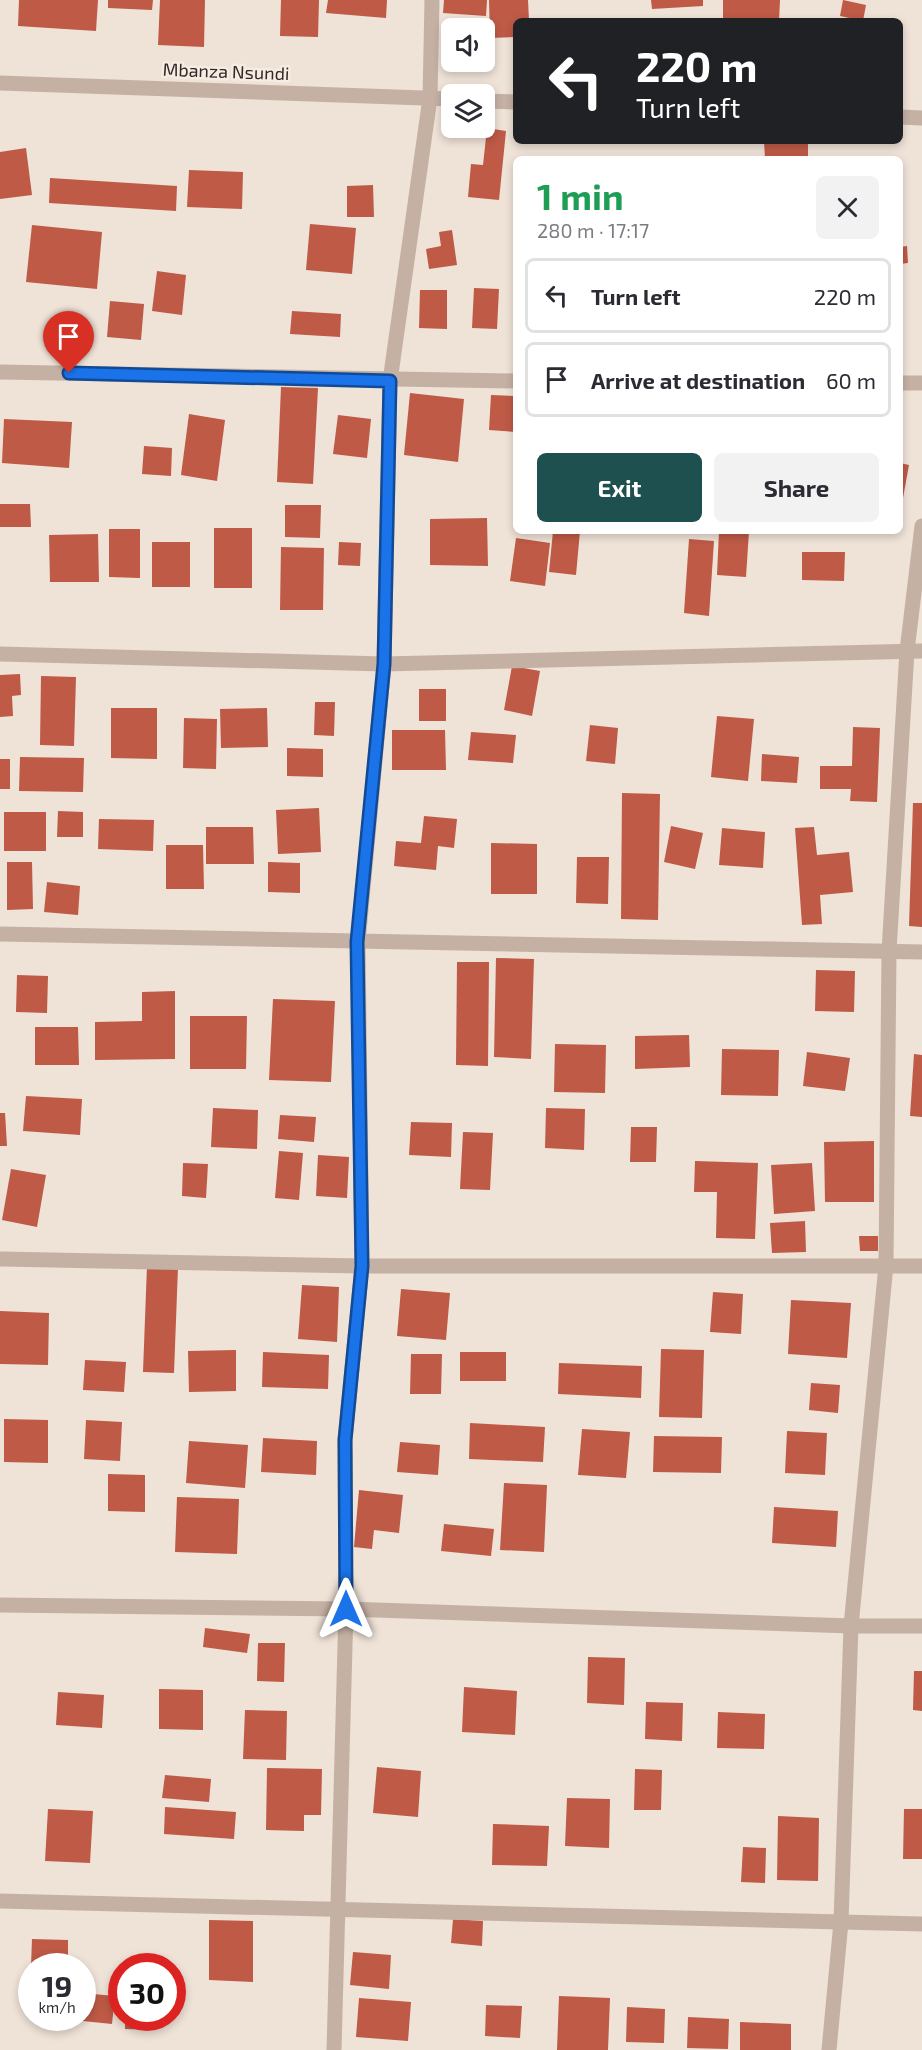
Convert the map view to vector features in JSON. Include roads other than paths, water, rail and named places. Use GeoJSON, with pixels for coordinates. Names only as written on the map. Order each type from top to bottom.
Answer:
{"type":"FeatureCollection","features":[{"type":"Feature","properties":{"kind":"street"},"geometry":{"type":"LineString","coordinates":[[334,2050],[340,1909],[346,1609],[345,1440],[362,1266],[357,942],[384,664],[390,381],[430,98],[432,0]]}},
{"type":"Feature","properties":{"kind":"street","name":"Mbanza Nsundi"},"geometry":{"type":"LineString","coordinates":[[0,83],[441,98]]}},
{"type":"Feature","properties":{"kind":"street"},"geometry":{"type":"LineString","coordinates":[[495,101],[513,102]]}},
{"type":"Feature","properties":{"kind":"street"},"geometry":{"type":"LineString","coordinates":[[903,117],[922,117]]}},
{"type":"Feature","properties":{"kind":"street"},"geometry":{"type":"LineString","coordinates":[[0,372],[390,381],[513,381]]}},
{"type":"Feature","properties":{"kind":"street"},"geometry":{"type":"LineString","coordinates":[[903,382],[922,383]]}},
{"type":"Feature","properties":{"kind":"street"},"geometry":{"type":"LineString","coordinates":[[829,2050],[841,1922],[850,1626],[886,1266],[890,951],[922,526]]}},
{"type":"Feature","properties":{"kind":"street"},"geometry":{"type":"LineString","coordinates":[[0,654],[384,664],[914,651]]}},
{"type":"Feature","properties":{"kind":"street"},"geometry":{"type":"LineString","coordinates":[[0,934],[922,952]]}},
{"type":"Feature","properties":{"kind":"street"},"geometry":{"type":"LineString","coordinates":[[0,1259],[362,1266],[922,1266]]}},
{"type":"Feature","properties":{"kind":"street"},"geometry":{"type":"LineString","coordinates":[[0,1605],[346,1609],[850,1626],[922,1626]]}},
{"type":"Feature","properties":{"kind":"street"},"geometry":{"type":"LineString","coordinates":[[0,1901],[922,1924]]}}]}
